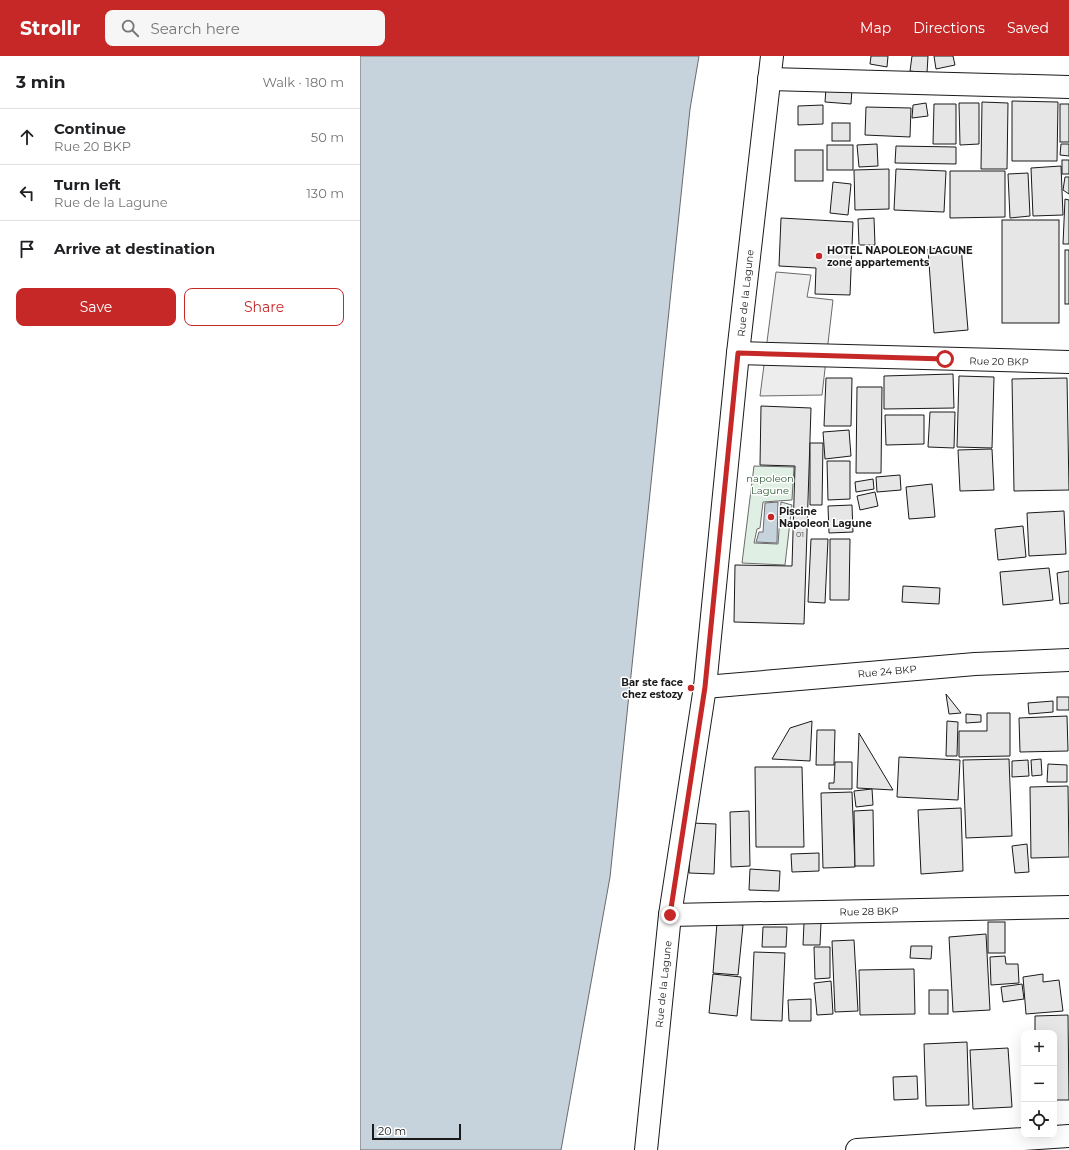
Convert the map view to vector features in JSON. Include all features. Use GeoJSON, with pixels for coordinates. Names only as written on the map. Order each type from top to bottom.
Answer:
{"type":"FeatureCollection","features":[{"type":"Feature","properties":{"kind":"street","name":"Rue de la Lagune"},"geometry":{"type":"LineString","coordinates":[[646,1150],[670,915],[705,687],[738,353],[772,56]]}},
{"type":"Feature","properties":{"kind":"street"},"geometry":{"type":"LineString","coordinates":[[769,79],[1069,87]]}},
{"type":"Feature","properties":{"kind":"street","name":"Rue 20 BKP"},"geometry":{"type":"LineString","coordinates":[[738,353],[1069,362]]}},
{"type":"Feature","properties":{"kind":"street","name":"Rue 24 BKP"},"geometry":{"type":"LineString","coordinates":[[705,687],[975,664],[1069,660]]}},
{"type":"Feature","properties":{"kind":"street","name":"Rue 28 BKP"},"geometry":{"type":"LineString","coordinates":[[670,915],[1069,907]]}},
{"type":"Feature","properties":{"kind":"street"},"geometry":{"type":"LineString","coordinates":[[857,1150],[1069,1136]]}},
{"type":"Feature","properties":{"kind":"green space","name":"napoleon Lagune"},"geometry":{"type":"Polygon","coordinates":[[[754,466],[794,467],[792,500],[763,502],[760,528],[757,529],[754,543],[778,544],[781,502],[792,505],[785,565],[742,563],[754,466]]]}},
{"type":"Feature","properties":{"kind":"shaded area"},"geometry":{"type":"Polygon","coordinates":[[[360,56],[699,56],[690,109],[610,877],[561,1150],[360,1150],[360,56]]]}},
{"type":"Feature","properties":{"kind":"shaded area"},"geometry":{"type":"Polygon","coordinates":[[[776,272],[811,275],[807,297],[833,300],[822,395],[760,396],[776,272]]]}},
{"type":"Feature","properties":{"kind":"shaded area","name":"Piscine Napoleon Lagune"},"geometry":{"type":"Polygon","coordinates":[[[778,502],[777,543],[756,542],[759,532],[763,532],[765,503],[778,502]]]}},
{"type":"Feature","properties":{"kind":"building"},"geometry":{"type":"Polygon","coordinates":[[[871,56],[888,56],[887,67],[870,64],[871,56]]]}},
{"type":"Feature","properties":{"kind":"building"},"geometry":{"type":"Polygon","coordinates":[[[912,56],[928,56],[927,73],[910,71],[912,56]]]}},
{"type":"Feature","properties":{"kind":"building"},"geometry":{"type":"Polygon","coordinates":[[[934,56],[953,56],[955,65],[936,69],[934,56]]]}},
{"type":"Feature","properties":{"kind":"building"},"geometry":{"type":"Polygon","coordinates":[[[826,88],[852,89],[851,104],[825,102],[826,88]]]}},
{"type":"Feature","properties":{"kind":"building"},"geometry":{"type":"Polygon","coordinates":[[[1012,101],[1058,102],[1057,161],[1012,161],[1012,101]]]}},
{"type":"Feature","properties":{"kind":"building"},"geometry":{"type":"Polygon","coordinates":[[[982,102],[1008,103],[1007,169],[981,169],[982,102]]]}},
{"type":"Feature","properties":{"kind":"building"},"geometry":{"type":"Polygon","coordinates":[[[926,103],[928,116],[912,118],[913,105],[926,103]]]}},
{"type":"Feature","properties":{"kind":"building"},"geometry":{"type":"Polygon","coordinates":[[[959,103],[979,103],[979,144],[960,145],[959,103]]]}},
{"type":"Feature","properties":{"kind":"building"},"geometry":{"type":"Polygon","coordinates":[[[934,104],[956,104],[956,144],[933,144],[934,104]]]}},
{"type":"Feature","properties":{"kind":"building"},"geometry":{"type":"Polygon","coordinates":[[[1060,104],[1069,104],[1069,142],[1060,142],[1060,104]]]}},
{"type":"Feature","properties":{"kind":"building"},"geometry":{"type":"Polygon","coordinates":[[[823,105],[823,124],[798,125],[798,106],[823,105]]]}},
{"type":"Feature","properties":{"kind":"building"},"geometry":{"type":"Polygon","coordinates":[[[866,107],[911,108],[910,137],[865,135],[866,107]]]}},
{"type":"Feature","properties":{"kind":"building"},"geometry":{"type":"Polygon","coordinates":[[[832,123],[850,123],[850,141],[832,141],[832,123]]]}},
{"type":"Feature","properties":{"kind":"building"},"geometry":{"type":"Polygon","coordinates":[[[877,144],[878,166],[859,167],[857,145],[877,144]]]}},
{"type":"Feature","properties":{"kind":"building"},"geometry":{"type":"Polygon","coordinates":[[[1061,144],[1069,144],[1069,156],[1060,155],[1061,144]]]}},
{"type":"Feature","properties":{"kind":"building"},"geometry":{"type":"Polygon","coordinates":[[[827,145],[853,145],[853,170],[827,170],[827,145]]]}},
{"type":"Feature","properties":{"kind":"building"},"geometry":{"type":"Polygon","coordinates":[[[896,146],[956,147],[956,164],[895,163],[896,146]]]}},
{"type":"Feature","properties":{"kind":"building"},"geometry":{"type":"Polygon","coordinates":[[[795,150],[823,150],[823,181],[795,181],[795,150]]]}},
{"type":"Feature","properties":{"kind":"building"},"geometry":{"type":"Polygon","coordinates":[[[1062,160],[1069,160],[1069,174],[1062,174],[1062,160]]]}},
{"type":"Feature","properties":{"kind":"building"},"geometry":{"type":"Polygon","coordinates":[[[1061,166],[1063,215],[1033,216],[1031,168],[1061,166]]]}},
{"type":"Feature","properties":{"kind":"building"},"geometry":{"type":"Polygon","coordinates":[[[889,169],[889,209],[855,210],[854,170],[889,169]]]}},
{"type":"Feature","properties":{"kind":"building"},"geometry":{"type":"Polygon","coordinates":[[[896,169],[946,171],[944,212],[894,210],[896,169]]]}},
{"type":"Feature","properties":{"kind":"building"},"geometry":{"type":"Polygon","coordinates":[[[950,171],[1005,171],[1005,217],[950,218],[950,171]]]}},
{"type":"Feature","properties":{"kind":"building"},"geometry":{"type":"Polygon","coordinates":[[[1028,173],[1030,216],[1010,218],[1008,174],[1028,173]]]}},
{"type":"Feature","properties":{"kind":"building"},"geometry":{"type":"Polygon","coordinates":[[[1065,177],[1069,177],[1069,194],[1063,190],[1065,177]]]}},
{"type":"Feature","properties":{"kind":"building"},"geometry":{"type":"Polygon","coordinates":[[[833,182],[851,184],[848,215],[830,213],[833,182]]]}},
{"type":"Feature","properties":{"kind":"building"},"geometry":{"type":"Polygon","coordinates":[[[1065,199],[1069,200],[1069,244],[1063,244],[1065,199]]]}},
{"type":"Feature","properties":{"kind":"building"},"geometry":{"type":"Polygon","coordinates":[[[781,218],[853,222],[850,295],[815,294],[816,268],[779,266],[781,218]]]}},
{"type":"Feature","properties":{"kind":"building"},"geometry":{"type":"Polygon","coordinates":[[[874,218],[875,245],[859,245],[858,219],[874,218]]]}},
{"type":"Feature","properties":{"kind":"building"},"geometry":{"type":"Polygon","coordinates":[[[1002,220],[1059,220],[1059,323],[1002,323],[1002,220]]]}},
{"type":"Feature","properties":{"kind":"building"},"geometry":{"type":"Polygon","coordinates":[[[961,246],[968,330],[934,333],[928,249],[961,246]]]}},
{"type":"Feature","properties":{"kind":"building"},"geometry":{"type":"Polygon","coordinates":[[[1065,250],[1069,250],[1069,304],[1065,304],[1065,250]]]}},
{"type":"Feature","properties":{"kind":"building"},"geometry":{"type":"Polygon","coordinates":[[[953,374],[954,408],[884,409],[884,376],[953,374]]]}},
{"type":"Feature","properties":{"kind":"building"},"geometry":{"type":"Polygon","coordinates":[[[959,376],[994,377],[992,448],[957,447],[959,376]]]}},
{"type":"Feature","properties":{"kind":"building"},"geometry":{"type":"Polygon","coordinates":[[[826,378],[852,378],[851,426],[824,426],[826,378]]]}},
{"type":"Feature","properties":{"kind":"building"},"geometry":{"type":"Polygon","coordinates":[[[1067,378],[1069,490],[1014,491],[1012,379],[1067,378]]]}},
{"type":"Feature","properties":{"kind":"building"},"geometry":{"type":"Polygon","coordinates":[[[857,387],[882,387],[881,473],[856,473],[857,387]]]}},
{"type":"Feature","properties":{"kind":"building"},"geometry":{"type":"Polygon","coordinates":[[[761,406],[811,408],[804,624],[734,622],[735,565],[792,566],[795,466],[760,465],[761,406]]]}},
{"type":"Feature","properties":{"kind":"building"},"geometry":{"type":"Polygon","coordinates":[[[930,412],[955,412],[954,448],[928,447],[930,412]]]}},
{"type":"Feature","properties":{"kind":"building"},"geometry":{"type":"Polygon","coordinates":[[[885,415],[924,415],[924,444],[886,445],[885,415]]]}},
{"type":"Feature","properties":{"kind":"building"},"geometry":{"type":"Polygon","coordinates":[[[849,430],[851,456],[825,459],[823,432],[849,430]]]}},
{"type":"Feature","properties":{"kind":"building"},"geometry":{"type":"Polygon","coordinates":[[[810,443],[823,443],[822,505],[810,505],[810,443]]]}},
{"type":"Feature","properties":{"kind":"building"},"geometry":{"type":"Polygon","coordinates":[[[992,449],[994,490],[960,491],[958,450],[992,449]]]}},
{"type":"Feature","properties":{"kind":"building"},"geometry":{"type":"Polygon","coordinates":[[[827,461],[850,461],[850,499],[828,500],[827,461]]]}},
{"type":"Feature","properties":{"kind":"building"},"geometry":{"type":"Polygon","coordinates":[[[900,475],[901,490],[877,492],[876,477],[900,475]]]}},
{"type":"Feature","properties":{"kind":"building"},"geometry":{"type":"Polygon","coordinates":[[[873,479],[874,489],[856,492],[855,482],[873,479]]]}},
{"type":"Feature","properties":{"kind":"building"},"geometry":{"type":"Polygon","coordinates":[[[932,484],[935,517],[909,519],[906,487],[932,484]]]}},
{"type":"Feature","properties":{"kind":"building"},"geometry":{"type":"Polygon","coordinates":[[[875,492],[878,506],[860,510],[857,496],[875,492]]]}},
{"type":"Feature","properties":{"kind":"building"},"geometry":{"type":"Polygon","coordinates":[[[852,505],[853,532],[829,533],[828,506],[852,505]]]}},
{"type":"Feature","properties":{"kind":"building"},"geometry":{"type":"Polygon","coordinates":[[[1064,511],[1066,554],[1029,556],[1027,513],[1064,511]]]}},
{"type":"Feature","properties":{"kind":"building"},"geometry":{"type":"Polygon","coordinates":[[[1023,526],[1026,557],[998,560],[995,529],[1023,526]]]}},
{"type":"Feature","properties":{"kind":"building"},"geometry":{"type":"Polygon","coordinates":[[[811,539],[828,539],[825,603],[808,602],[811,539]]]}},
{"type":"Feature","properties":{"kind":"building"},"geometry":{"type":"Polygon","coordinates":[[[830,539],[850,539],[849,600],[830,600],[830,539]]]}},
{"type":"Feature","properties":{"kind":"building"},"geometry":{"type":"Polygon","coordinates":[[[1049,568],[1053,600],[1003,605],[1000,572],[1049,568]]]}},
{"type":"Feature","properties":{"kind":"building"},"geometry":{"type":"Polygon","coordinates":[[[1069,571],[1069,603],[1060,604],[1057,573],[1069,571]]]}},
{"type":"Feature","properties":{"kind":"building"},"geometry":{"type":"Polygon","coordinates":[[[903,586],[940,588],[939,604],[902,602],[903,586]]]}},
{"type":"Feature","properties":{"kind":"building"},"geometry":{"type":"Polygon","coordinates":[[[946,694],[961,713],[949,714],[946,694]]]}},
{"type":"Feature","properties":{"kind":"building"},"geometry":{"type":"Polygon","coordinates":[[[1057,697],[1069,697],[1069,710],[1057,710],[1057,697]]]}},
{"type":"Feature","properties":{"kind":"building"},"geometry":{"type":"Polygon","coordinates":[[[1053,701],[1053,712],[1029,714],[1028,703],[1053,701]]]}},
{"type":"Feature","properties":{"kind":"building"},"geometry":{"type":"Polygon","coordinates":[[[987,713],[1010,713],[1010,756],[959,757],[959,731],[987,731],[987,713]]]}},
{"type":"Feature","properties":{"kind":"building"},"geometry":{"type":"Polygon","coordinates":[[[966,714],[981,715],[981,722],[966,723],[966,714]]]}},
{"type":"Feature","properties":{"kind":"building"},"geometry":{"type":"Polygon","coordinates":[[[1067,716],[1068,751],[1020,752],[1019,718],[1067,716]]]}},
{"type":"Feature","properties":{"kind":"building"},"geometry":{"type":"Polygon","coordinates":[[[812,721],[810,761],[772,759],[790,728],[812,721]]]}},
{"type":"Feature","properties":{"kind":"building"},"geometry":{"type":"Polygon","coordinates":[[[947,721],[958,722],[957,756],[946,756],[947,721]]]}},
{"type":"Feature","properties":{"kind":"building"},"geometry":{"type":"Polygon","coordinates":[[[817,730],[835,730],[834,765],[816,765],[817,730]]]}},
{"type":"Feature","properties":{"kind":"building"},"geometry":{"type":"Polygon","coordinates":[[[859,733],[893,790],[857,788],[859,733]]]}},
{"type":"Feature","properties":{"kind":"building"},"geometry":{"type":"Polygon","coordinates":[[[899,757],[960,760],[958,800],[897,797],[899,757]]]}},
{"type":"Feature","properties":{"kind":"building"},"geometry":{"type":"Polygon","coordinates":[[[1009,759],[1012,836],[966,838],[963,760],[1009,759]]]}},
{"type":"Feature","properties":{"kind":"building"},"geometry":{"type":"Polygon","coordinates":[[[1041,759],[1042,775],[1032,776],[1031,760],[1041,759]]]}},
{"type":"Feature","properties":{"kind":"building"},"geometry":{"type":"Polygon","coordinates":[[[1028,760],[1029,776],[1012,777],[1012,761],[1028,760]]]}},
{"type":"Feature","properties":{"kind":"building"},"geometry":{"type":"Polygon","coordinates":[[[835,762],[852,762],[852,789],[829,789],[829,783],[834,783],[835,762]]]}},
{"type":"Feature","properties":{"kind":"building"},"geometry":{"type":"Polygon","coordinates":[[[1048,764],[1067,765],[1067,782],[1047,782],[1048,764]]]}},
{"type":"Feature","properties":{"kind":"building"},"geometry":{"type":"Polygon","coordinates":[[[755,767],[802,767],[804,847],[756,847],[755,767]]]}},
{"type":"Feature","properties":{"kind":"building"},"geometry":{"type":"Polygon","coordinates":[[[1068,786],[1069,857],[1031,858],[1030,787],[1068,786]]]}},
{"type":"Feature","properties":{"kind":"building"},"geometry":{"type":"Polygon","coordinates":[[[872,789],[873,805],[856,807],[854,791],[872,789]]]}},
{"type":"Feature","properties":{"kind":"building"},"geometry":{"type":"Polygon","coordinates":[[[852,792],[855,867],[823,868],[821,793],[852,792]]]}},
{"type":"Feature","properties":{"kind":"building"},"geometry":{"type":"Polygon","coordinates":[[[961,808],[963,871],[921,874],[918,810],[961,808]]]}},
{"type":"Feature","properties":{"kind":"building"},"geometry":{"type":"Polygon","coordinates":[[[873,810],[874,866],[855,866],[854,811],[873,810]]]}},
{"type":"Feature","properties":{"kind":"building"},"geometry":{"type":"Polygon","coordinates":[[[749,811],[750,866],[731,867],[730,812],[749,811]]]}},
{"type":"Feature","properties":{"kind":"building"},"geometry":{"type":"Polygon","coordinates":[[[691,823],[716,824],[714,874],[689,873],[691,823]]]}},
{"type":"Feature","properties":{"kind":"building"},"geometry":{"type":"Polygon","coordinates":[[[1027,844],[1029,872],[1015,873],[1012,846],[1027,844]]]}},
{"type":"Feature","properties":{"kind":"building"},"geometry":{"type":"Polygon","coordinates":[[[819,853],[819,871],[792,872],[791,854],[819,853]]]}},
{"type":"Feature","properties":{"kind":"building"},"geometry":{"type":"Polygon","coordinates":[[[750,869],[780,871],[779,891],[749,890],[750,869]]]}},
{"type":"Feature","properties":{"kind":"building"},"geometry":{"type":"Polygon","coordinates":[[[988,922],[1005,922],[1005,953],[988,953],[988,922]]]}},
{"type":"Feature","properties":{"kind":"building"},"geometry":{"type":"Polygon","coordinates":[[[717,923],[743,925],[738,975],[713,973],[717,923]]]}},
{"type":"Feature","properties":{"kind":"building"},"geometry":{"type":"Polygon","coordinates":[[[804,923],[821,923],[820,945],[803,945],[804,923]]]}},
{"type":"Feature","properties":{"kind":"building"},"geometry":{"type":"Polygon","coordinates":[[[763,927],[787,927],[786,947],[762,947],[763,927]]]}},
{"type":"Feature","properties":{"kind":"building"},"geometry":{"type":"Polygon","coordinates":[[[986,934],[990,1010],[953,1012],[949,937],[986,934]]]}},
{"type":"Feature","properties":{"kind":"building"},"geometry":{"type":"Polygon","coordinates":[[[854,940],[858,1011],[835,1012],[832,941],[854,940]]]}},
{"type":"Feature","properties":{"kind":"building"},"geometry":{"type":"Polygon","coordinates":[[[911,946],[932,946],[931,959],[910,958],[911,946]]]}},
{"type":"Feature","properties":{"kind":"building"},"geometry":{"type":"Polygon","coordinates":[[[814,947],[830,947],[830,978],[815,979],[814,947]]]}},
{"type":"Feature","properties":{"kind":"building"},"geometry":{"type":"Polygon","coordinates":[[[754,952],[785,953],[782,1021],[751,1020],[754,952]]]}},
{"type":"Feature","properties":{"kind":"building"},"geometry":{"type":"Polygon","coordinates":[[[1005,956],[1006,964],[1018,964],[1019,983],[991,985],[990,957],[1005,956]]]}},
{"type":"Feature","properties":{"kind":"building"},"geometry":{"type":"Polygon","coordinates":[[[914,969],[915,1014],[860,1015],[859,970],[914,969]]]}},
{"type":"Feature","properties":{"kind":"building"},"geometry":{"type":"Polygon","coordinates":[[[713,974],[741,977],[737,1016],[709,1013],[713,974]]]}},
{"type":"Feature","properties":{"kind":"building"},"geometry":{"type":"Polygon","coordinates":[[[1043,974],[1043,982],[1059,980],[1063,1011],[1026,1014],[1023,977],[1043,974]]]}},
{"type":"Feature","properties":{"kind":"building"},"geometry":{"type":"Polygon","coordinates":[[[831,981],[833,1014],[817,1015],[814,983],[831,981]]]}},
{"type":"Feature","properties":{"kind":"building"},"geometry":{"type":"Polygon","coordinates":[[[1022,984],[1024,999],[1003,1002],[1001,987],[1022,984]]]}},
{"type":"Feature","properties":{"kind":"building"},"geometry":{"type":"Polygon","coordinates":[[[929,990],[948,990],[948,1014],[929,1014],[929,990]]]}},
{"type":"Feature","properties":{"kind":"building"},"geometry":{"type":"Polygon","coordinates":[[[811,999],[811,1021],[789,1021],[788,1000],[811,999]]]}},
{"type":"Feature","properties":{"kind":"building"},"geometry":{"type":"Polygon","coordinates":[[[1068,1015],[1069,1100],[1057,1100],[1057,1030],[1035,1030],[1035,1016],[1068,1015]]]}},
{"type":"Feature","properties":{"kind":"building"},"geometry":{"type":"Polygon","coordinates":[[[967,1042],[969,1105],[926,1106],[924,1044],[967,1042]]]}},
{"type":"Feature","properties":{"kind":"building"},"geometry":{"type":"Polygon","coordinates":[[[1008,1048],[1012,1107],[973,1109],[970,1050],[1008,1048]]]}},
{"type":"Feature","properties":{"kind":"building"},"geometry":{"type":"Polygon","coordinates":[[[917,1076],[918,1099],[894,1100],[893,1077],[917,1076]]]}},
{"type":"Feature","properties":{"kind":"place","name":"HOTEL NAPOLEON LAGUNE zone appartements"},"geometry":{"type":"Point","coordinates":[819,256]}},
{"type":"Feature","properties":{"kind":"place","name":"Piscine Napoleon Lagune"},"geometry":{"type":"Point","coordinates":[771,517]}},
{"type":"Feature","properties":{"kind":"place","name":"Bar ste face chez estozy"},"geometry":{"type":"Point","coordinates":[691,688]}},
{"type":"Feature","properties":{"kind":"route"},"geometry":{"type":"LineString","coordinates":[[670,915],[705,687],[738,353],[945,359]]}}]}
